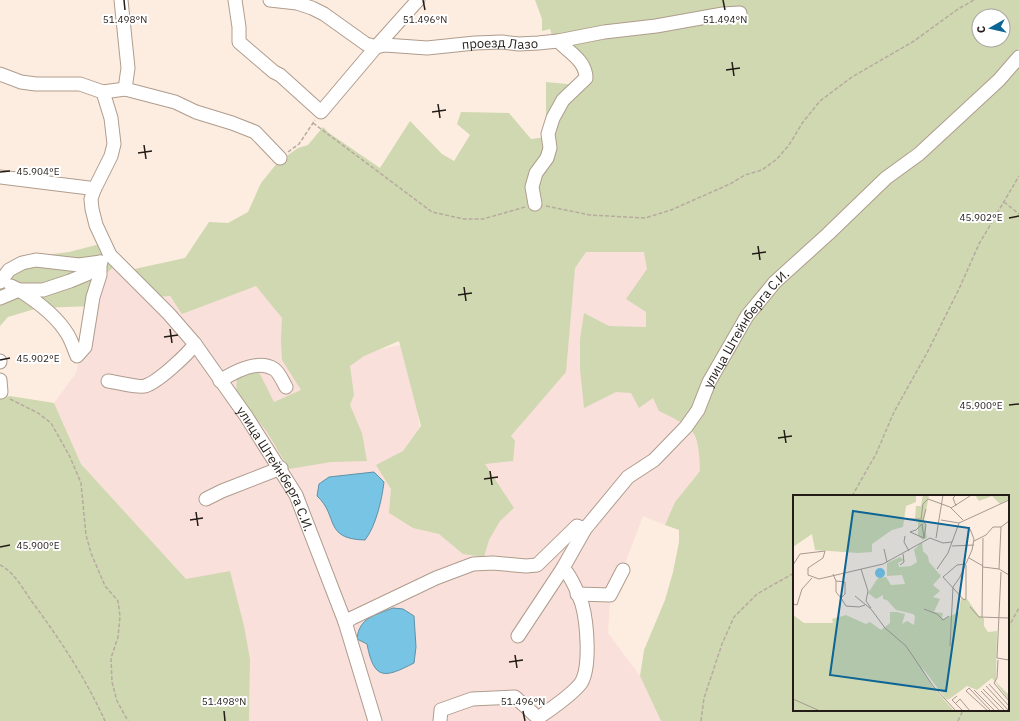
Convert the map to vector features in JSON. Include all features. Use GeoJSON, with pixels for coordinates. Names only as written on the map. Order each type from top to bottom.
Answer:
{"type":"FeatureCollection","features":[{"type":"Feature","properties":{"kind":"street"},"geometry":{"type":"LineString","coordinates":[[121,0],[128,68],[125,89]]}},
{"type":"Feature","properties":{"kind":"street"},"geometry":{"type":"LineString","coordinates":[[235,0],[238,15],[239,42],[274,72],[280,75],[321,112],[418,0]]}},
{"type":"Feature","properties":{"kind":"street","name":"проезд Лазо"},"geometry":{"type":"LineString","coordinates":[[270,0],[297,3],[312,8],[324,14],[366,44],[376,47],[385,45],[427,48],[475,43],[502,42],[519,44],[558,41],[604,32],[656,26],[723,14],[740,13]]}},
{"type":"Feature","properties":{"kind":"street"},"geometry":{"type":"LineString","coordinates":[[536,204],[532,187],[536,173],[547,158],[550,148],[548,134],[553,118],[563,100],[586,78],[585,68],[572,52],[558,41]]}},
{"type":"Feature","properties":{"kind":"street","name":"улица Штейнберга С.И."},"geometry":{"type":"LineString","coordinates":[[518,636],[563,568],[585,529],[628,477],[654,460],[686,427],[698,410],[709,382],[747,316],[775,282],[828,234],[886,178],[919,154],[999,80],[1019,57]]}},
{"type":"Feature","properties":{"kind":"street"},"geometry":{"type":"LineString","coordinates":[[0,74],[21,82],[36,84],[80,84],[103,92],[125,89],[175,102],[196,112],[247,128],[255,132],[280,158]]}},
{"type":"Feature","properties":{"kind":"street"},"geometry":{"type":"LineString","coordinates":[[103,92],[111,118],[114,144],[111,156],[91,199],[92,209],[105,259],[93,298],[84,346],[77,356],[68,336],[59,323],[39,303],[19,290],[0,282],[9,270],[22,263],[36,260],[79,265],[105,259]]}},
{"type":"Feature","properties":{"kind":"street"},"geometry":{"type":"LineString","coordinates":[[0,177],[74,186],[94,190]]}},
{"type":"Feature","properties":{"kind":"street"},"geometry":{"type":"LineString","coordinates":[[0,298],[19,290],[43,290],[70,281],[87,274],[105,259]]}},
{"type":"Feature","properties":{"kind":"street","name":"улица Штейнберга С.И."},"geometry":{"type":"LineString","coordinates":[[105,259],[169,314],[195,344],[246,416],[296,495],[345,622],[375,721]]}},
{"type":"Feature","properties":{"kind":"street"},"geometry":{"type":"LineString","coordinates":[[108,381],[144,386],[150,384],[189,351],[195,344]]}},
{"type":"Feature","properties":{"kind":"street"},"geometry":{"type":"LineString","coordinates":[[220,381],[236,372],[263,365],[275,370],[286,388]]}},
{"type":"Feature","properties":{"kind":"street"},"geometry":{"type":"LineString","coordinates":[[206,499],[280,468]]}},
{"type":"Feature","properties":{"kind":"street"},"geometry":{"type":"LineString","coordinates":[[345,622],[436,578],[473,564],[493,563],[526,566],[537,565],[577,526],[585,529]]}},
{"type":"Feature","properties":{"kind":"street"},"geometry":{"type":"LineString","coordinates":[[440,721],[440,710],[472,699],[504,697],[515,697],[537,720],[573,692],[582,682],[587,662],[587,639],[582,604],[568,574],[563,568]]}},
{"type":"Feature","properties":{"kind":"street"},"geometry":{"type":"LineString","coordinates":[[577,594],[610,595],[623,570]]}},
{"type":"Feature","properties":{"kind":"path"},"geometry":{"type":"LineString","coordinates":[[313,123],[432,212],[464,219],[483,219],[536,204],[590,215],[645,218],[671,210],[730,184],[745,175],[762,170],[777,159],[789,145],[803,122],[820,101],[852,77],[914,41],[958,9],[974,0]]}},
{"type":"Feature","properties":{"kind":"path"},"geometry":{"type":"LineString","coordinates":[[280,158],[299,144],[321,112]]}},
{"type":"Feature","properties":{"kind":"path"},"geometry":{"type":"LineString","coordinates":[[853,495],[876,454],[894,412],[927,353],[959,289],[979,244],[1019,176]]}},
{"type":"Feature","properties":{"kind":"path"},"geometry":{"type":"LineString","coordinates":[[1004,202],[1019,214]]}},
{"type":"Feature","properties":{"kind":"path"},"geometry":{"type":"LineString","coordinates":[[1,386],[8,398],[38,413],[50,422],[70,457],[81,483],[86,536],[91,553],[105,586],[118,601],[120,616],[118,637],[110,658],[112,682],[117,702],[128,721]]}},
{"type":"Feature","properties":{"kind":"path"},"geometry":{"type":"LineString","coordinates":[[0,565],[16,579],[57,635],[93,694],[105,721]]}},
{"type":"Feature","properties":{"kind":"path"},"geometry":{"type":"LineString","coordinates":[[701,721],[704,698],[722,644],[734,617],[757,594],[793,574]]}},
{"type":"Feature","properties":{"kind":"path"},"geometry":{"type":"LineString","coordinates":[[1009,626],[1019,608]]}},
{"type":"Feature","properties":{"kind":"path"},"geometry":{"type":"LineString","coordinates":[[958,721],[963,711]]}},
{"type":"Feature","properties":{"kind":"shaded area"},"geometry":{"type":"Polygon","coordinates":[[[584,236],[642,246],[654,256],[692,430],[699,447],[700,471],[675,502],[665,525],[643,516],[610,603],[608,633],[640,676],[661,721],[249,721],[250,659],[186,579],[81,464],[54,403],[76,373],[103,276],[115,266],[167,294],[179,308],[263,284],[334,360],[400,345],[416,397],[420,437],[455,493],[519,427],[566,363],[568,255],[584,236]]]}},
{"type":"Feature","properties":{"kind":"green space"},"geometry":{"type":"Polygon","coordinates":[[[535,0],[1019,0],[1019,48],[995,77],[928,137],[887,170],[896,178],[1019,65],[1019,721],[661,721],[640,676],[644,650],[665,600],[673,572],[679,542],[679,530],[665,525],[675,502],[700,471],[698,445],[692,431],[686,425],[659,411],[653,398],[639,408],[631,393],[616,392],[584,408],[580,369],[580,339],[584,313],[609,326],[646,327],[646,312],[626,299],[647,269],[644,252],[586,252],[575,268],[566,372],[511,436],[515,441],[513,461],[485,464],[514,508],[500,521],[489,540],[484,557],[463,554],[439,534],[413,528],[389,513],[391,489],[376,465],[403,451],[421,426],[399,341],[364,356],[350,366],[354,395],[350,405],[362,433],[367,461],[331,462],[289,469],[267,432],[236,393],[237,376],[255,369],[260,374],[274,402],[301,390],[282,360],[282,318],[256,286],[182,314],[170,296],[155,297],[130,270],[185,258],[209,222],[228,223],[248,212],[261,183],[278,162],[298,148],[308,145],[323,127],[329,133],[380,168],[410,121],[442,154],[454,161],[470,135],[457,124],[461,112],[509,113],[531,139],[546,137],[546,82],[577,85],[584,76],[552,36],[550,29],[542,31],[542,19],[535,0]]]}},
{"type":"Feature","properties":{"kind":"green space"},"geometry":{"type":"Polygon","coordinates":[[[100,244],[115,266],[103,276],[94,306],[38,308],[8,317],[0,326],[0,276],[22,258],[69,252],[100,244]]]}},
{"type":"Feature","properties":{"kind":"green space"},"geometry":{"type":"Polygon","coordinates":[[[10,396],[54,403],[81,464],[186,579],[230,571],[244,626],[250,659],[249,721],[0,721],[0,398],[10,396]]]}},
{"type":"Feature","properties":{"kind":"water"},"geometry":{"type":"Polygon","coordinates":[[[374,472],[384,482],[380,504],[369,534],[365,540],[352,539],[343,536],[337,531],[324,504],[317,496],[319,484],[329,477],[374,472]]]}},
{"type":"Feature","properties":{"kind":"water"},"geometry":{"type":"Polygon","coordinates":[[[393,608],[403,609],[414,616],[416,647],[414,663],[395,672],[382,673],[373,665],[367,644],[357,639],[358,632],[361,626],[369,618],[393,608]]]}}]}
